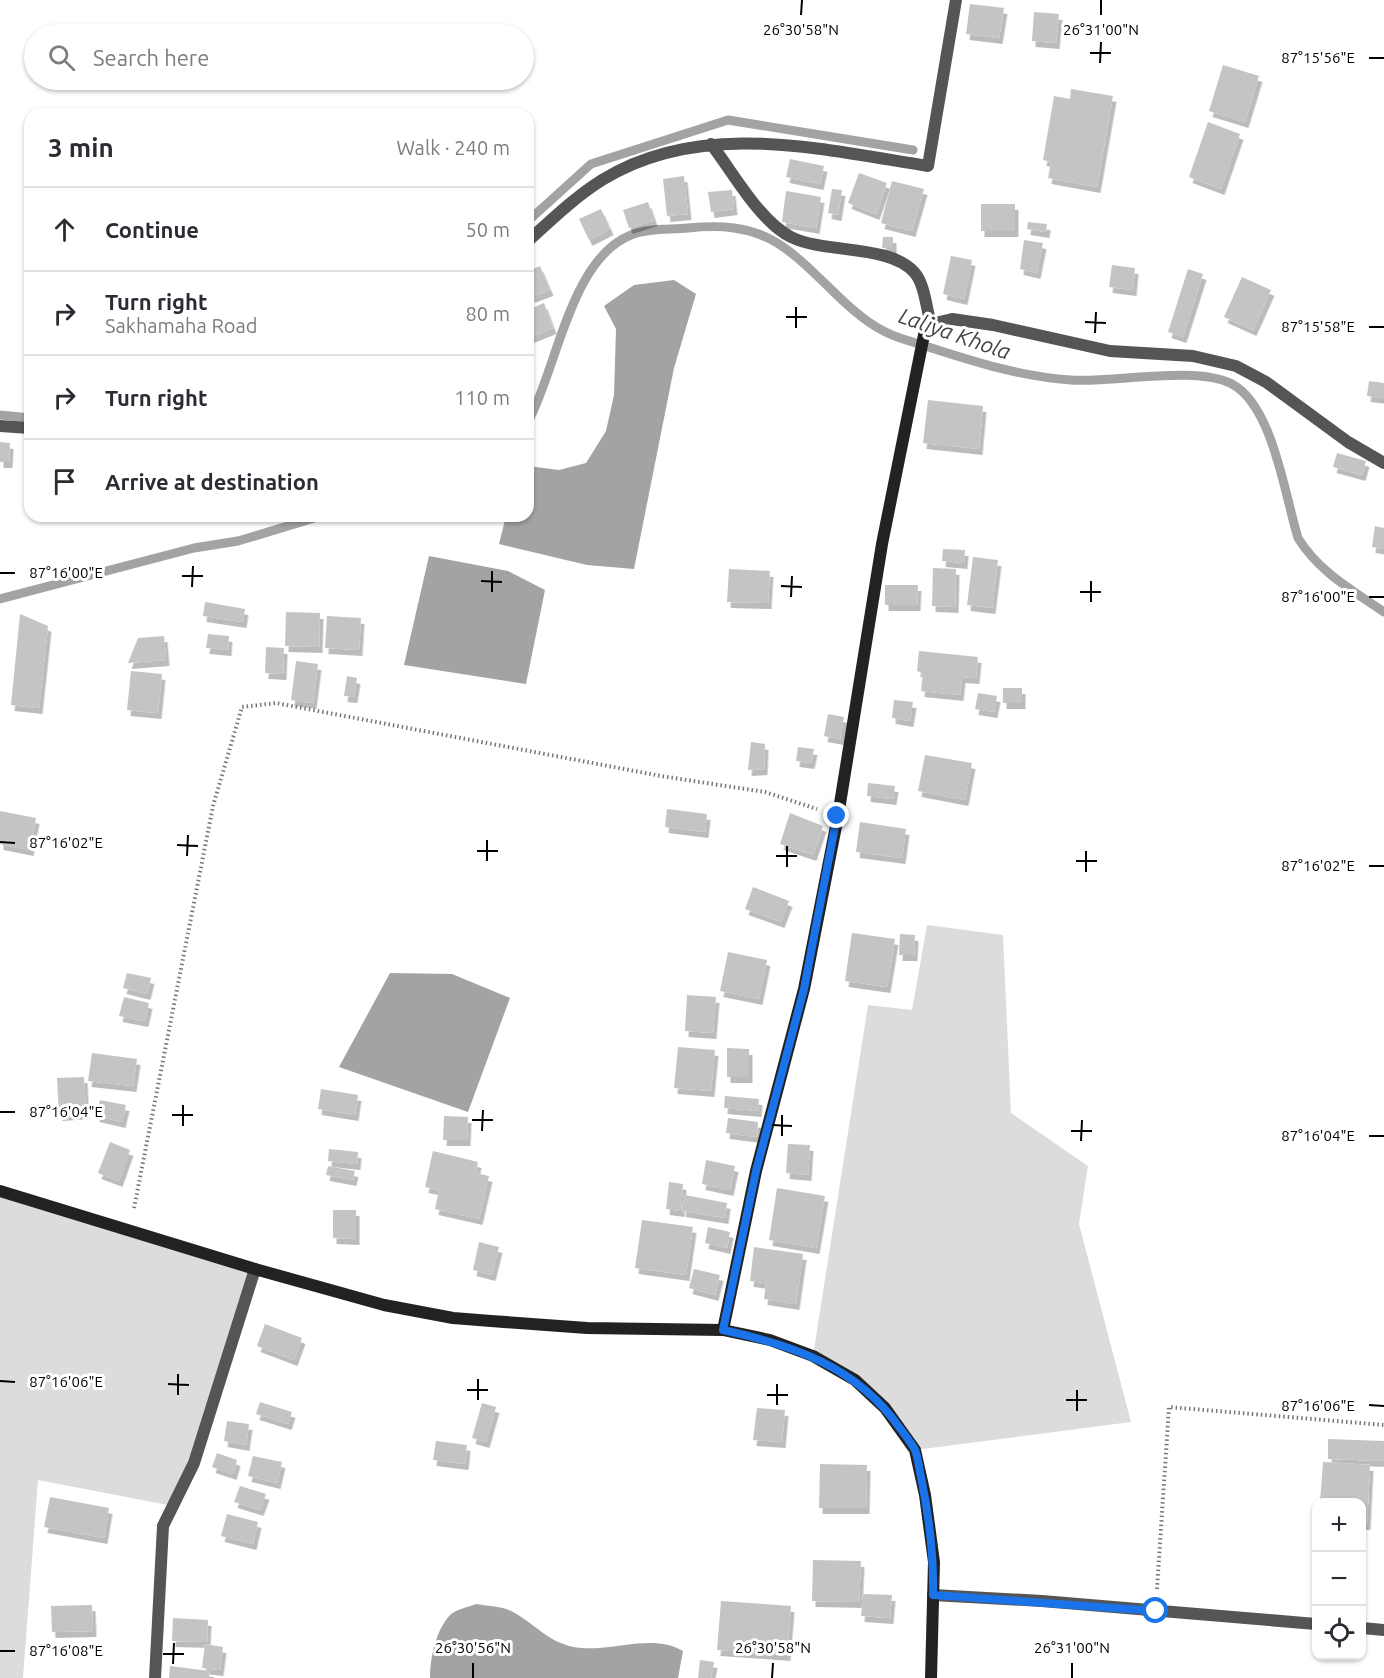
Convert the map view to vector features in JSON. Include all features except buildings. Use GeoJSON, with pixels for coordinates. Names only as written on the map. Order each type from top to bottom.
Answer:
{"type":"FeatureCollection","features":[{"type":"Feature","properties":{"kind":"street"},"geometry":{"type":"LineString","coordinates":[[534,236],[565,208],[602,180],[660,154],[711,144],[730,141],[815,149],[928,166],[956,0]]}},
{"type":"Feature","properties":{"kind":"street"},"geometry":{"type":"LineString","coordinates":[[711,144],[758,208],[774,225],[792,237],[815,245],[893,259],[915,273],[923,290],[928,327],[882,544],[837,816],[804,989],[756,1171],[723,1330]]}},
{"type":"Feature","properties":{"kind":"street"},"geometry":{"type":"LineString","coordinates":[[928,327],[952,319],[993,325],[1110,351],[1193,356],[1236,366],[1266,382],[1348,442],[1384,463]]}},
{"type":"Feature","properties":{"kind":"street"},"geometry":{"type":"LineString","coordinates":[[0,426],[24,428]]}},
{"type":"Feature","properties":{"kind":"street"},"geometry":{"type":"LineString","coordinates":[[0,1191],[255,1269],[384,1305],[453,1318],[588,1328],[723,1330],[770,1340],[813,1356],[855,1380],[885,1408],[915,1450],[925,1495],[934,1562],[931,1678]]}},
{"type":"Feature","properties":{"kind":"street"},"geometry":{"type":"LineString","coordinates":[[155,1678],[163,1526],[194,1463],[255,1269]]}},
{"type":"Feature","properties":{"kind":"street"},"geometry":{"type":"LineString","coordinates":[[933,1595],[1312,1624]]}},
{"type":"Feature","properties":{"kind":"street"},"geometry":{"type":"LineString","coordinates":[[1366,1628],[1384,1630]]}},
{"type":"Feature","properties":{"kind":"path"},"geometry":{"type":"LineString","coordinates":[[129,1231],[213,806],[242,707],[276,704],[661,776],[765,792],[837,816]]}},
{"type":"Feature","properties":{"kind":"path"},"geometry":{"type":"LineString","coordinates":[[1156,1611],[1169,1407],[1384,1425]]}},
{"type":"Feature","properties":{"kind":"shaded area"},"geometry":{"type":"Polygon","coordinates":[[[674,280],[696,294],[674,368],[634,569],[587,565],[499,544],[504,522],[534,522],[534,467],[559,470],[586,463],[606,431],[614,395],[616,329],[604,306],[634,285],[674,280]]]}},
{"type":"Feature","properties":{"kind":"shaded area"},"geometry":{"type":"Polygon","coordinates":[[[429,556],[508,571],[545,590],[526,684],[404,665],[429,556]]]}},
{"type":"Feature","properties":{"kind":"shaded area"},"geometry":{"type":"Polygon","coordinates":[[[927,925],[1003,935],[1011,1113],[1088,1166],[1079,1224],[1131,1422],[915,1450],[885,1408],[813,1356],[868,1005],[912,1010],[927,925]]]}},
{"type":"Feature","properties":{"kind":"shaded area"},"geometry":{"type":"Polygon","coordinates":[[[390,973],[452,974],[510,998],[468,1112],[339,1067],[390,973]]]}},
{"type":"Feature","properties":{"kind":"shaded area"},"geometry":{"type":"Polygon","coordinates":[[[0,1191],[255,1269],[194,1463],[173,1506],[38,1480],[23,1678],[0,1678],[0,1191]]]}},
{"type":"Feature","properties":{"kind":"shaded area"},"geometry":{"type":"Polygon","coordinates":[[[476,1604],[509,1610],[553,1639],[571,1646],[594,1648],[659,1643],[672,1646],[683,1651],[678,1678],[430,1678],[435,1645],[445,1621],[456,1611],[476,1604]]]}},
{"type":"Feature","properties":{"kind":"waterway"},"geometry":{"type":"LineString","coordinates":[[534,216],[591,164],[728,120],[913,150]]}},
{"type":"Feature","properties":{"kind":"waterway","name":"Laliya Khola"},"geometry":{"type":"LineString","coordinates":[[534,409],[579,291],[593,267],[610,248],[631,235],[644,231],[737,228],[756,233],[789,251],[875,326],[891,335],[943,352],[1006,370],[1049,378],[1089,380],[1177,375],[1217,378],[1232,384],[1246,395],[1258,411],[1267,431],[1276,454],[1298,538],[1326,571],[1384,612]]}},
{"type":"Feature","properties":{"kind":"waterway"},"geometry":{"type":"LineString","coordinates":[[0,415],[24,417]]}},
{"type":"Feature","properties":{"kind":"waterway","name":"Laliya Khola"},"geometry":{"type":"LineString","coordinates":[[0,599],[194,548],[238,541],[301,522]]}},
{"type":"Feature","properties":{"kind":"route"},"geometry":{"type":"LineString","coordinates":[[837,816],[804,989],[756,1171],[723,1330],[770,1340],[813,1356],[855,1380],[885,1408],[915,1450],[925,1495],[934,1562],[933,1595],[964,1595],[1156,1611]]}}]}
